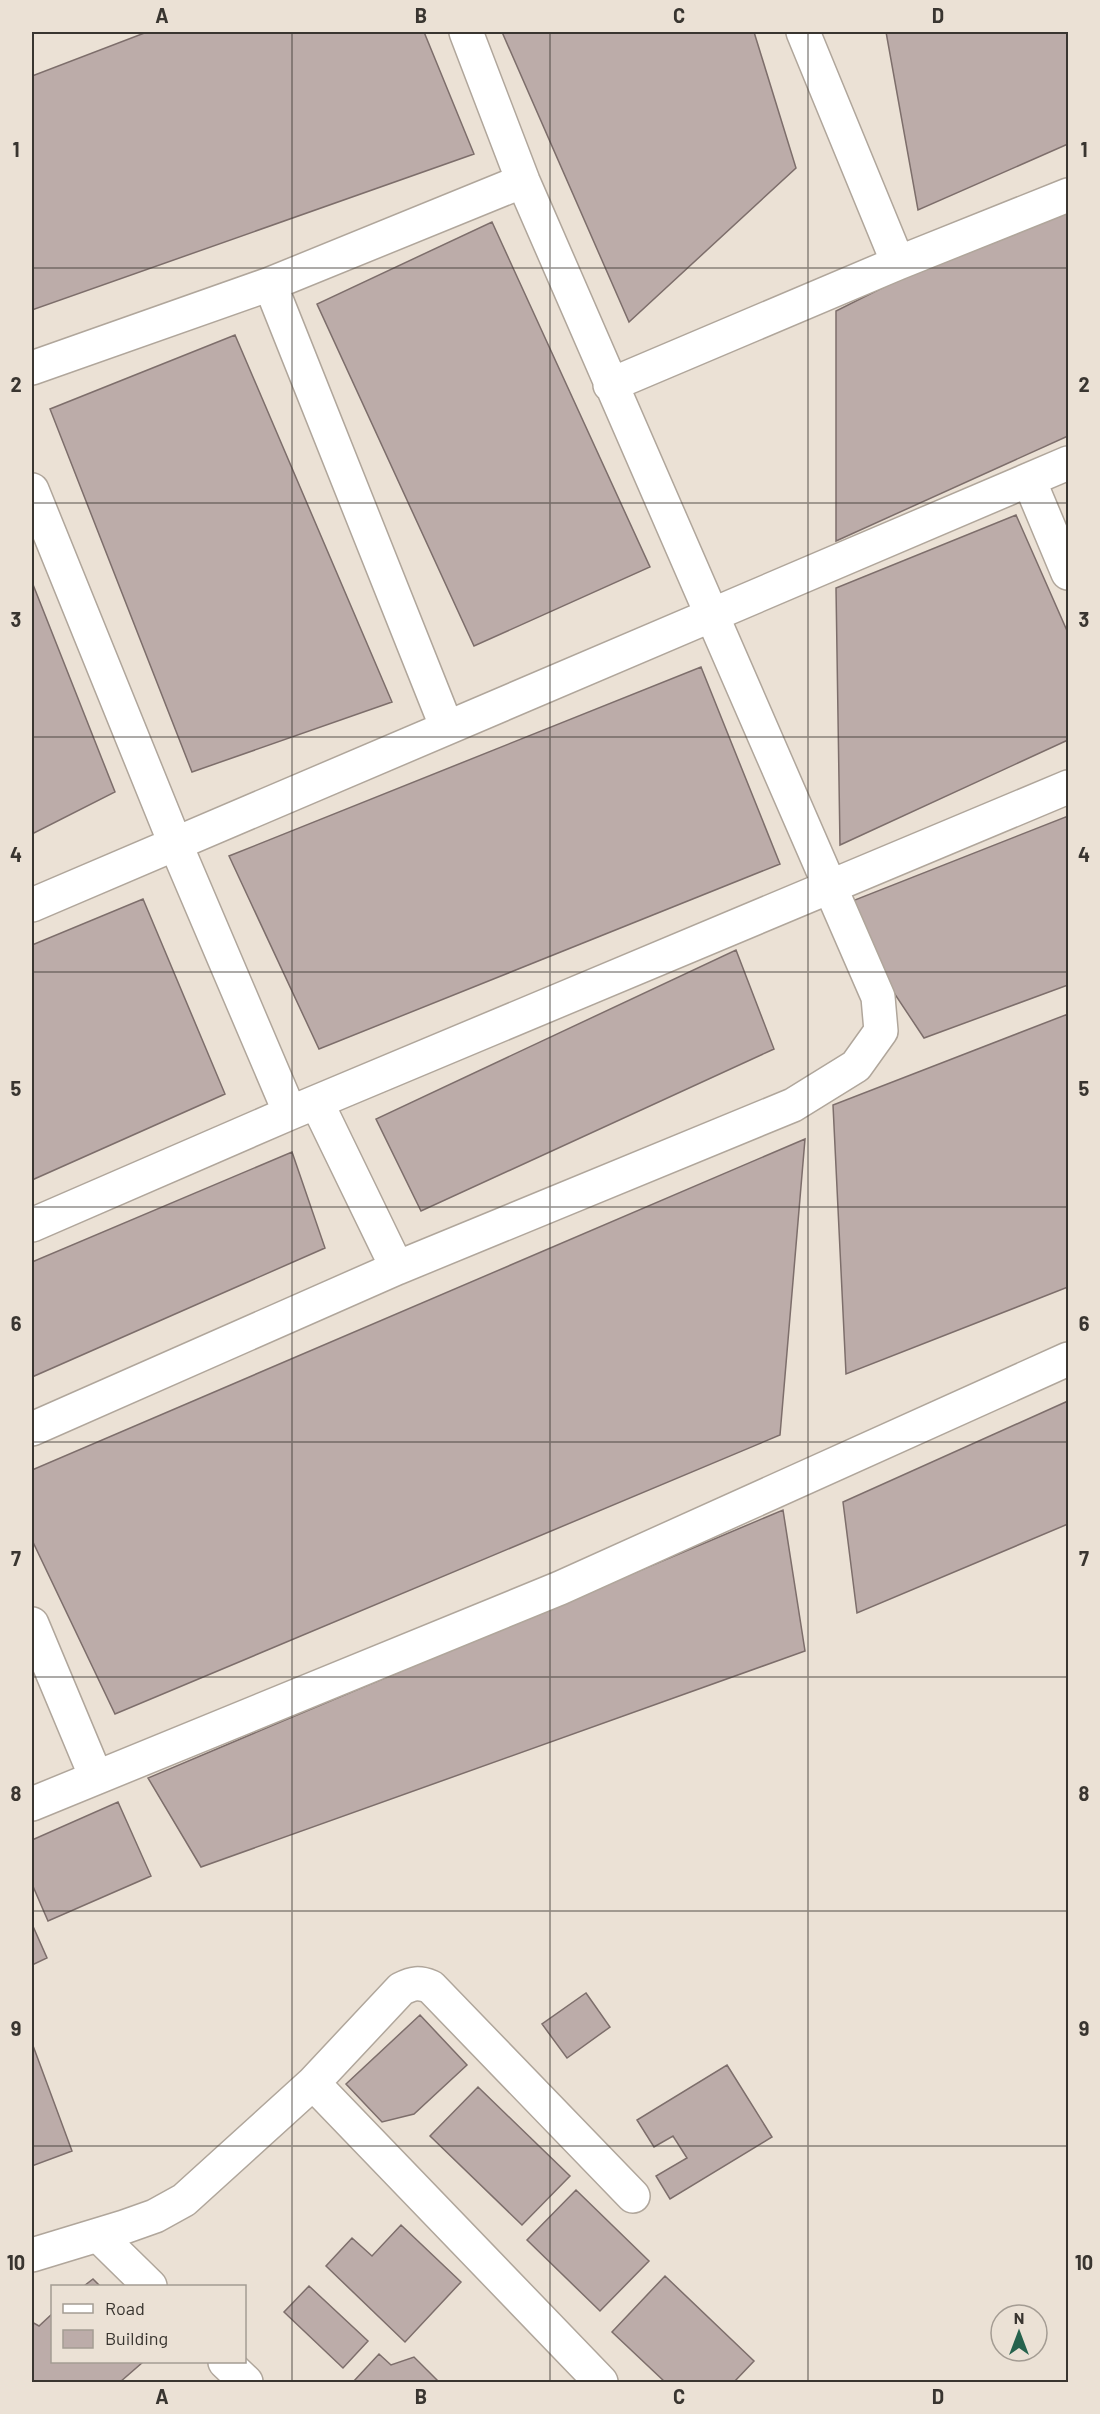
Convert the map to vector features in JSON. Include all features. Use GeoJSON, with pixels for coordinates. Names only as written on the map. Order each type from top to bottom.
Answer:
{"type":"FeatureCollection","features":[{"type":"Feature","properties":{"kind":"street"},"geometry":{"type":"LineString","coordinates":[[32,1429],[397,1268],[794,1105],[856,1066],[881,1031],[878,997],[610,385],[523,181],[466,32]]}},
{"type":"Feature","properties":{"kind":"street"},"geometry":{"type":"LineString","coordinates":[[803,32],[898,263]]}},
{"type":"Feature","properties":{"kind":"street"},"geometry":{"type":"LineString","coordinates":[[32,368],[270,284],[523,181]]}},
{"type":"Feature","properties":{"kind":"street"},"geometry":{"type":"LineString","coordinates":[[610,385],[898,263],[1068,195]]}},
{"type":"Feature","properties":{"kind":"street"},"geometry":{"type":"LineString","coordinates":[[270,284],[447,728]]}},
{"type":"Feature","properties":{"kind":"street"},"geometry":{"type":"LineString","coordinates":[[32,905],[1068,463]]}},
{"type":"Feature","properties":{"kind":"street"},"geometry":{"type":"LineString","coordinates":[[1029,480],[1068,573]]}},
{"type":"Feature","properties":{"kind":"street"},"geometry":{"type":"LineString","coordinates":[[32,490],[175,843],[303,1108],[397,1268]]}},
{"type":"Feature","properties":{"kind":"street"},"geometry":{"type":"LineString","coordinates":[[32,1225],[303,1108],[1068,787]]}},
{"type":"Feature","properties":{"kind":"street"},"geometry":{"type":"LineString","coordinates":[[32,1804],[560,1588],[1068,1359]]}},
{"type":"Feature","properties":{"kind":"street"},"geometry":{"type":"LineString","coordinates":[[32,1624],[96,1777]]}},
{"type":"Feature","properties":{"kind":"street"},"geometry":{"type":"LineString","coordinates":[[32,2255],[99,2236],[154,2216],[184,2200],[313,2083],[401,1989],[420,1982],[431,1987],[633,2196]]}},
{"type":"Feature","properties":{"kind":"street"},"geometry":{"type":"LineString","coordinates":[[313,2083],[601,2382]]}},
{"type":"Feature","properties":{"kind":"street"},"geometry":{"type":"LineString","coordinates":[[99,2236],[149,2285]]}},
{"type":"Feature","properties":{"kind":"street"},"geometry":{"type":"LineString","coordinates":[[227,2363],[246,2382]]}},
{"type":"Feature","properties":{"kind":"building"},"geometry":{"type":"Polygon","coordinates":[[[147,32],[424,32],[474,154],[32,310],[32,76],[147,32]]]}},
{"type":"Feature","properties":{"kind":"building"},"geometry":{"type":"Polygon","coordinates":[[[502,32],[754,32],[796,168],[629,322],[502,32]]]}},
{"type":"Feature","properties":{"kind":"building"},"geometry":{"type":"Polygon","coordinates":[[[886,32],[1068,32],[1068,144],[918,210],[886,32]]]}},
{"type":"Feature","properties":{"kind":"building"},"geometry":{"type":"Polygon","coordinates":[[[1068,195],[1068,436],[836,541],[836,311],[1068,195]]]}},
{"type":"Feature","properties":{"kind":"building"},"geometry":{"type":"Polygon","coordinates":[[[492,222],[650,567],[474,646],[317,304],[492,222]]]}},
{"type":"Feature","properties":{"kind":"building"},"geometry":{"type":"Polygon","coordinates":[[[235,335],[392,702],[192,772],[50,409],[235,335]]]}},
{"type":"Feature","properties":{"kind":"building"},"geometry":{"type":"Polygon","coordinates":[[[1016,515],[1068,633],[1068,740],[840,845],[836,588],[1016,515]]]}},
{"type":"Feature","properties":{"kind":"building"},"geometry":{"type":"Polygon","coordinates":[[[32,582],[115,792],[32,834],[32,582]]]}},
{"type":"Feature","properties":{"kind":"building"},"geometry":{"type":"Polygon","coordinates":[[[701,667],[780,864],[319,1049],[229,856],[701,667]]]}},
{"type":"Feature","properties":{"kind":"building"},"geometry":{"type":"Polygon","coordinates":[[[1068,816],[1068,985],[924,1038],[837,907],[1068,816]]]}},
{"type":"Feature","properties":{"kind":"building"},"geometry":{"type":"Polygon","coordinates":[[[143,899],[225,1094],[32,1180],[32,945],[143,899]]]}},
{"type":"Feature","properties":{"kind":"building"},"geometry":{"type":"Polygon","coordinates":[[[736,950],[774,1049],[421,1211],[376,1119],[736,950]]]}},
{"type":"Feature","properties":{"kind":"building"},"geometry":{"type":"Polygon","coordinates":[[[1068,1014],[1068,1287],[846,1374],[833,1105],[1068,1014]]]}},
{"type":"Feature","properties":{"kind":"building"},"geometry":{"type":"Polygon","coordinates":[[[805,1139],[780,1435],[115,1714],[32,1540],[32,1470],[805,1139]]]}},
{"type":"Feature","properties":{"kind":"building"},"geometry":{"type":"Polygon","coordinates":[[[292,1152],[325,1248],[32,1377],[32,1262],[292,1152]]]}},
{"type":"Feature","properties":{"kind":"building"},"geometry":{"type":"Polygon","coordinates":[[[1068,1401],[1068,1524],[857,1613],[843,1502],[1068,1401]]]}},
{"type":"Feature","properties":{"kind":"building"},"geometry":{"type":"Polygon","coordinates":[[[783,1510],[805,1651],[201,1867],[148,1778],[783,1510]]]}},
{"type":"Feature","properties":{"kind":"building"},"geometry":{"type":"Polygon","coordinates":[[[118,1802],[151,1876],[48,1921],[32,1884],[32,1840],[118,1802]]]}},
{"type":"Feature","properties":{"kind":"building"},"geometry":{"type":"Polygon","coordinates":[[[32,1924],[47,1958],[32,1965],[32,1924]]]}},
{"type":"Feature","properties":{"kind":"building"},"geometry":{"type":"Polygon","coordinates":[[[586,1993],[610,2027],[567,2058],[542,2024],[586,1993]]]}},
{"type":"Feature","properties":{"kind":"building"},"geometry":{"type":"Polygon","coordinates":[[[420,2015],[467,2065],[414,2114],[382,2122],[346,2084],[420,2015]]]}},
{"type":"Feature","properties":{"kind":"building"},"geometry":{"type":"Polygon","coordinates":[[[32,2043],[72,2151],[32,2166],[32,2043]]]}},
{"type":"Feature","properties":{"kind":"building"},"geometry":{"type":"Polygon","coordinates":[[[727,2065],[772,2137],[670,2199],[656,2176],[687,2158],[673,2136],[654,2147],[637,2120],[727,2065]]]}},
{"type":"Feature","properties":{"kind":"building"},"geometry":{"type":"Polygon","coordinates":[[[478,2087],[570,2176],[522,2225],[430,2136],[478,2087]]]}},
{"type":"Feature","properties":{"kind":"building"},"geometry":{"type":"Polygon","coordinates":[[[576,2190],[649,2261],[600,2311],[527,2240],[576,2190]]]}},
{"type":"Feature","properties":{"kind":"building"},"geometry":{"type":"Polygon","coordinates":[[[401,2225],[461,2282],[405,2342],[326,2266],[352,2238],[372,2256],[401,2225]]]}},
{"type":"Feature","properties":{"kind":"building"},"geometry":{"type":"Polygon","coordinates":[[[665,2276],[754,2361],[734,2382],[665,2382],[612,2332],[665,2276]]]}},
{"type":"Feature","properties":{"kind":"building"},"geometry":{"type":"Polygon","coordinates":[[[93,2279],[99,2285],[85,2285],[93,2279]]]}},
{"type":"Feature","properties":{"kind":"building"},"geometry":{"type":"Polygon","coordinates":[[[309,2286],[368,2341],[343,2368],[284,2312],[309,2286]]]}},
{"type":"Feature","properties":{"kind":"building"},"geometry":{"type":"Polygon","coordinates":[[[51,2315],[51,2363],[142,2363],[120,2382],[32,2382],[32,2322],[39,2326],[51,2315]]]}},
{"type":"Feature","properties":{"kind":"building"},"geometry":{"type":"Polygon","coordinates":[[[379,2354],[391,2365],[414,2357],[439,2382],[353,2382],[379,2354]]]}}]}
